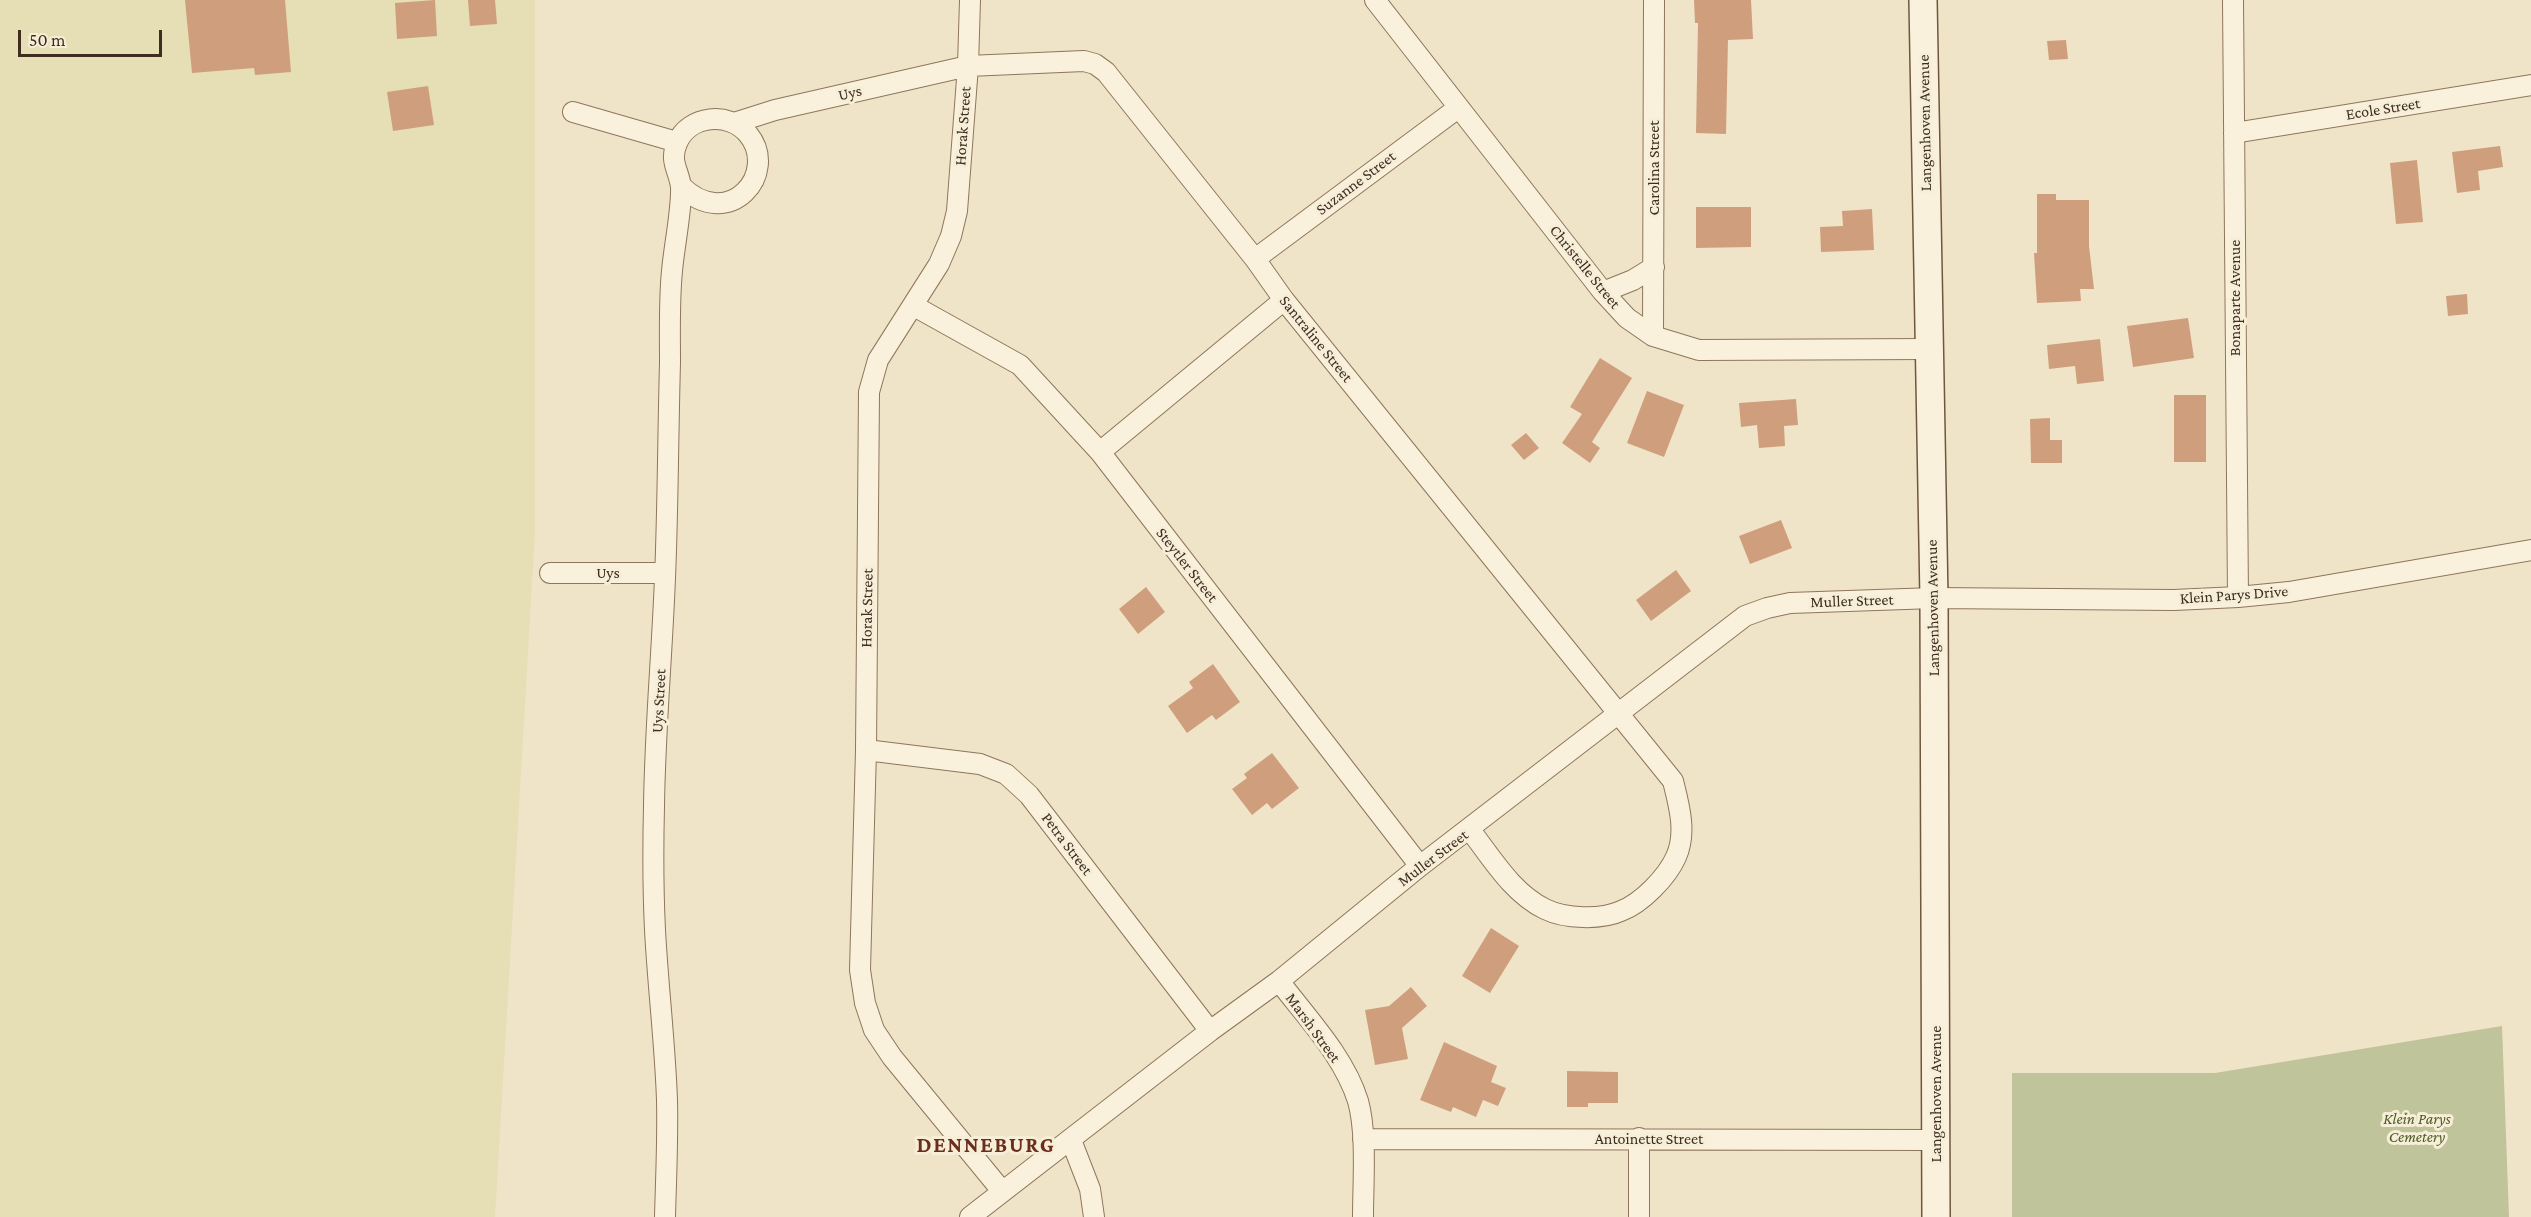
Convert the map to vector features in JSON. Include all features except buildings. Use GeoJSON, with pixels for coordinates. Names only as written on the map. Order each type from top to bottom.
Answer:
{"type":"FeatureCollection","features":[{"type":"Feature","properties":{"kind":"street","name":"Horak Street"},"geometry":{"type":"LineString","coordinates":[[970,0],[968,66],[957,211],[951,237],[939,264],[878,360],[869,392],[866,750],[860,970],[865,1004],[874,1030],[892,1057],[1002,1191]]}},
{"type":"Feature","properties":{"kind":"street","name":"Christelle Street"},"geometry":{"type":"LineString","coordinates":[[1375,0],[1603,292],[1627,318],[1653,336],[1699,350],[1929,349]]}},
{"type":"Feature","properties":{"kind":"street","name":"Carolina Street"},"geometry":{"type":"LineString","coordinates":[[1653,336],[1654,0]]}},
{"type":"Feature","properties":{"kind":"street","name":"Langenhoven Avenue"},"geometry":{"type":"LineString","coordinates":[[1923,0],[1934,598],[1936,1217]]}},
{"type":"Feature","properties":{"kind":"street","name":"Bonaparte Avenue"},"geometry":{"type":"LineString","coordinates":[[2233,0],[2238,597]]}},
{"type":"Feature","properties":{"kind":"street","name":"Santraline Street"},"geometry":{"type":"LineString","coordinates":[[968,66],[1084,61],[1095,64],[1106,72],[1255,259],[1284,300],[1619,712]]}},
{"type":"Feature","properties":{"kind":"street","name":"Uys"},"geometry":{"type":"LineString","coordinates":[[734,123],[775,110],[968,66]]}},
{"type":"Feature","properties":{"kind":"street","name":"Ecole Street"},"geometry":{"type":"LineString","coordinates":[[2234,133],[2531,85]]}},
{"type":"Feature","properties":{"kind":"street","name":"Suzanne Street"},"geometry":{"type":"LineString","coordinates":[[1255,259],[1458,108]]}},
{"type":"Feature","properties":{"kind":"street"},"geometry":{"type":"LineString","coordinates":[[573,112],[677,142]]}},
{"type":"Feature","properties":{"kind":"street"},"geometry":{"type":"LineString","coordinates":[[718,118],[734,123],[747,133],[756,148],[758,165],[753,182],[742,195],[726,203],[709,204],[693,198],[681,186],[673,164],[677,142],[687,129],[702,121],[718,118]]}},
{"type":"Feature","properties":{"kind":"street","name":"Uys Street"},"geometry":{"type":"LineString","coordinates":[[665,1217],[667,1101],[655,928],[654,806],[665,573],[671,275],[681,186]]}},
{"type":"Feature","properties":{"kind":"street"},"geometry":{"type":"LineString","coordinates":[[1603,292],[1633,280],[1654,267]]}},
{"type":"Feature","properties":{"kind":"street"},"geometry":{"type":"LineString","coordinates":[[1100,452],[1284,300]]}},
{"type":"Feature","properties":{"kind":"street","name":"Steytler Street"},"geometry":{"type":"LineString","coordinates":[[914,306],[1020,365],[1100,452],[1420,866]]}},
{"type":"Feature","properties":{"kind":"street","name":"Klein Parys Drive"},"geometry":{"type":"LineString","coordinates":[[1934,598],[2174,600],[2238,597],[2289,592],[2531,550]]}},
{"type":"Feature","properties":{"kind":"street","name":"Uys"},"geometry":{"type":"LineString","coordinates":[[550,573],[665,573]]}},
{"type":"Feature","properties":{"kind":"street","name":"Muller Street"},"geometry":{"type":"LineString","coordinates":[[970,1217],[1210,1031],[1279,981],[1420,866],[1470,830],[1745,616],[1790,603],[1934,598]]}},
{"type":"Feature","properties":{"kind":"street"},"geometry":{"type":"LineString","coordinates":[[1470,830],[1520,894],[1546,910],[1583,918],[1621,911],[1656,887],[1677,856],[1683,824],[1673,781],[1619,712]]}},
{"type":"Feature","properties":{"kind":"street","name":"Petra Street"},"geometry":{"type":"LineString","coordinates":[[866,750],[980,764],[1006,774],[1029,795],[1210,1031]]}},
{"type":"Feature","properties":{"kind":"street","name":"Marsh Street"},"geometry":{"type":"LineString","coordinates":[[1279,981],[1338,1058],[1358,1101],[1363,1140],[1363,1217]]}},
{"type":"Feature","properties":{"kind":"street"},"geometry":{"type":"LineString","coordinates":[[1639,1138],[1640,1217]]}},
{"type":"Feature","properties":{"kind":"street","name":"Antoinette Street"},"geometry":{"type":"LineString","coordinates":[[1363,1140],[1639,1138],[1936,1140]]}},
{"type":"Feature","properties":{"kind":"street"},"geometry":{"type":"LineString","coordinates":[[1071,1140],[1090,1189],[1094,1217]]}},
{"type":"Feature","properties":{"kind":"shaded area"},"geometry":{"type":"Polygon","coordinates":[[[0,0],[535,0],[535,532],[495,1217],[0,1217],[0,0]]]}},
{"type":"Feature","properties":{"kind":"green space","name":"Klein Parys Cemetery"},"geometry":{"type":"Polygon","coordinates":[[[2502,1026],[2509,1217],[2012,1217],[2012,1073],[2215,1073],[2502,1026]]]}},
{"type":"Feature","properties":{"kind":"district","name":"DENNEBURG"},"geometry":{"type":"Point","coordinates":[986,1145]}}]}
